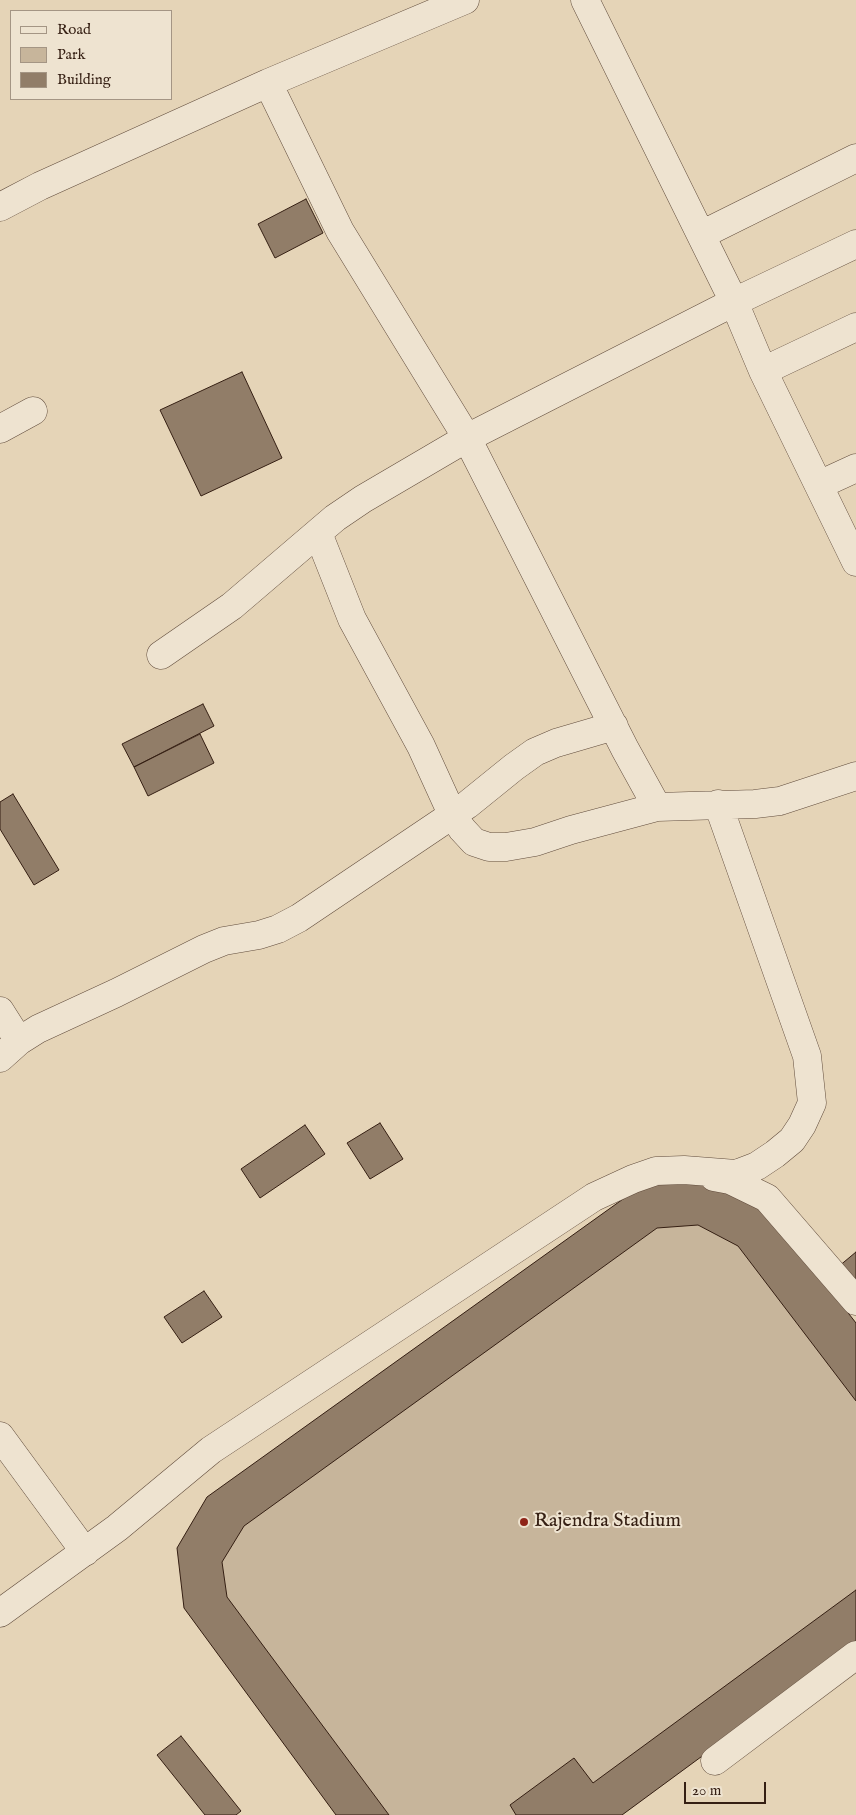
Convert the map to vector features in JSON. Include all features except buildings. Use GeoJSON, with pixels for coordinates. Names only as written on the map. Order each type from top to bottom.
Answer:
{"type":"FeatureCollection","features":[{"type":"Feature","properties":{"kind":"street"},"geometry":{"type":"LineString","coordinates":[[0,207],[40,186],[268,83],[465,0]]}},
{"type":"Feature","properties":{"kind":"street"},"geometry":{"type":"LineString","coordinates":[[585,0],[734,302],[763,371],[856,562]]}},
{"type":"Feature","properties":{"kind":"street"},"geometry":{"type":"LineString","coordinates":[[268,83],[340,231],[467,438],[657,807]]}},
{"type":"Feature","properties":{"kind":"street"},"geometry":{"type":"LineString","coordinates":[[701,235],[856,158]]}},
{"type":"Feature","properties":{"kind":"street"},"geometry":{"type":"LineString","coordinates":[[161,655],[232,606],[336,518],[363,499],[467,438],[734,302],[856,244]]}},
{"type":"Feature","properties":{"kind":"street"},"geometry":{"type":"LineString","coordinates":[[763,371],[856,327]]}},
{"type":"Feature","properties":{"kind":"street"},"geometry":{"type":"LineString","coordinates":[[0,429],[33,411]]}},
{"type":"Feature","properties":{"kind":"street"},"geometry":{"type":"LineString","coordinates":[[819,485],[856,468]]}},
{"type":"Feature","properties":{"kind":"street"},"geometry":{"type":"LineString","coordinates":[[318,533],[352,619],[421,746],[452,814],[474,842],[488,847],[506,847],[535,842],[571,830],[657,807],[755,804],[780,800],[809,793],[856,776]]}},
{"type":"Feature","properties":{"kind":"street"},"geometry":{"type":"LineString","coordinates":[[0,1011],[9,1050],[38,1029],[116,994],[204,949],[224,941],[265,933],[292,922],[452,814],[535,752],[556,743],[614,726]]}},
{"type":"Feature","properties":{"kind":"street"},"geometry":{"type":"LineString","coordinates":[[0,1613],[117,1528],[211,1450],[594,1197],[632,1179],[656,1171],[684,1170],[736,1174],[757,1166],[792,1140],[802,1125],[812,1103],[807,1056],[718,804]]}},
{"type":"Feature","properties":{"kind":"street"},"geometry":{"type":"LineString","coordinates":[[684,1170],[730,1180],[767,1198],[856,1301]]}},
{"type":"Feature","properties":{"kind":"street"},"geometry":{"type":"LineString","coordinates":[[0,1436],[85,1552]]}},
{"type":"Feature","properties":{"kind":"street"},"geometry":{"type":"LineString","coordinates":[[715,1761],[856,1655]]}},
{"type":"Feature","properties":{"kind":"green space","name":"Rajendra Stadium"},"geometry":{"type":"Polygon","coordinates":[[[644,1184],[763,1204],[856,1323],[856,1643],[622,1815],[336,1815],[184,1608],[177,1548],[207,1497],[644,1184]]]}},
{"type":"Feature","properties":{"kind":"place","name":"Rajendra Stadium"},"geometry":{"type":"Point","coordinates":[524,1522]}}]}
